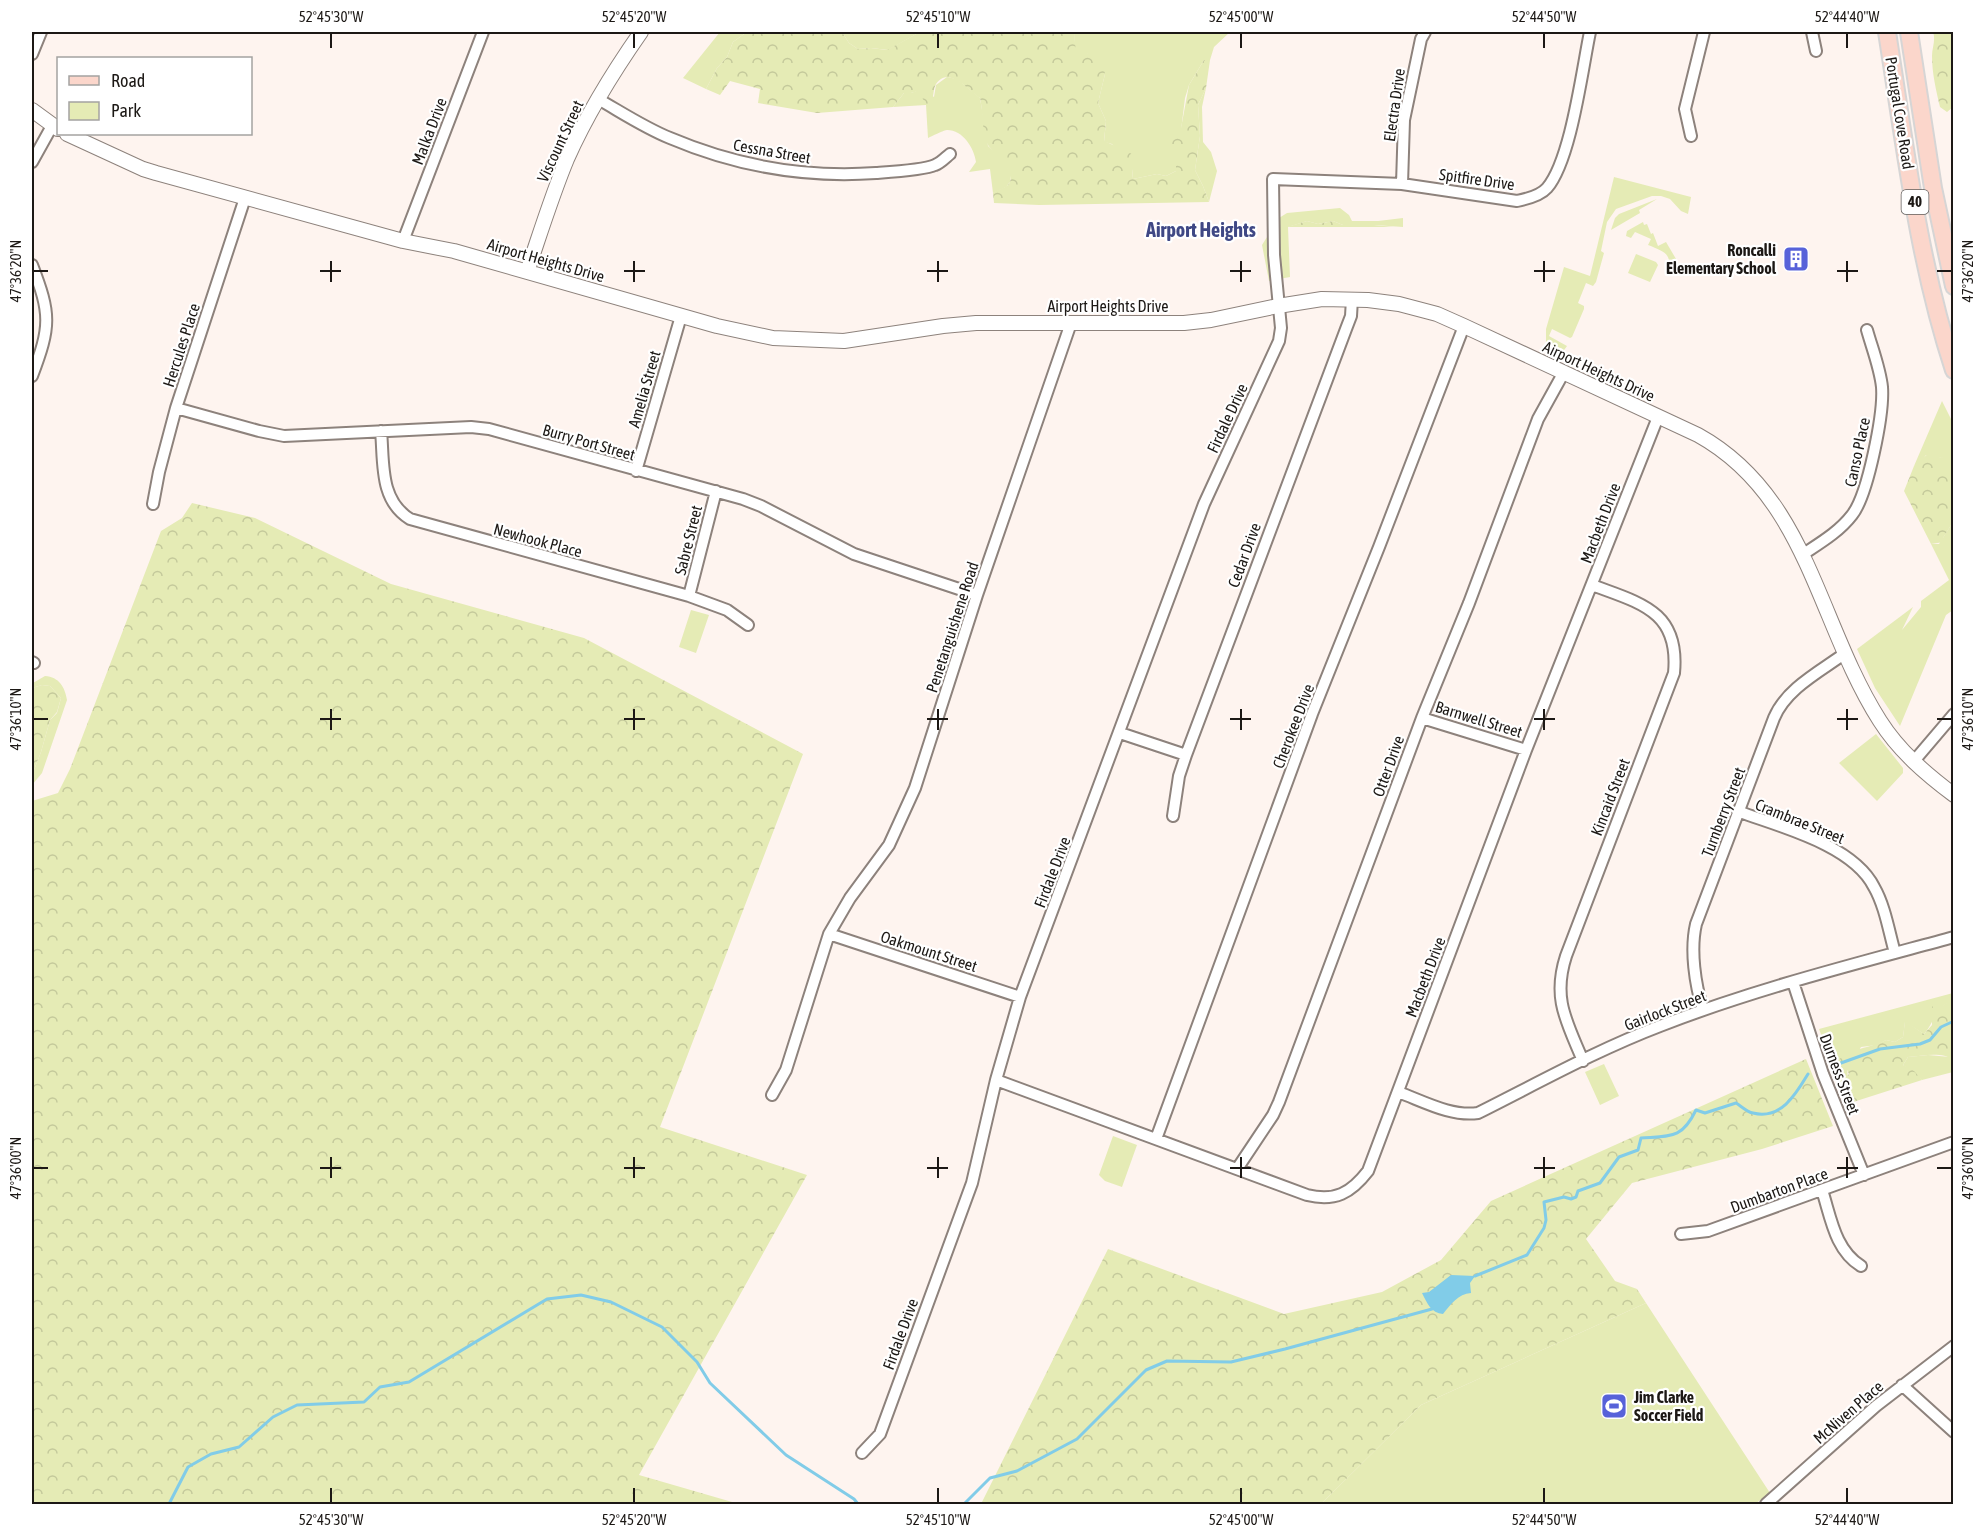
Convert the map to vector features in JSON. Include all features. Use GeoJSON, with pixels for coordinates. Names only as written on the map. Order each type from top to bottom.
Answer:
{"type":"FeatureCollection","features":[{"type":"Feature","properties":{"kind":"main road","name":"Portugal Cove Road"},"geometry":{"type":"LineString","coordinates":[[1887,32],[1922,246],[1935,306],[1953,370]]}},
{"type":"Feature","properties":{"kind":"main road","name":"Portugal Cove Road"},"geometry":{"type":"LineString","coordinates":[[1909,32],[1933,188],[1953,286]]}},
{"type":"Feature","properties":{"kind":"street"},"geometry":{"type":"LineString","coordinates":[[32,54],[41,32]]}},
{"type":"Feature","properties":{"kind":"street","name":"Malka Drive"},"geometry":{"type":"LineString","coordinates":[[403,241],[483,32]]}},
{"type":"Feature","properties":{"kind":"street","name":"Viscount Street"},"geometry":{"type":"LineString","coordinates":[[527,272],[561,175],[598,99],[641,32]]}},
{"type":"Feature","properties":{"kind":"street","name":"Electra Drive"},"geometry":{"type":"LineString","coordinates":[[1402,184],[1404,120],[1421,39],[1425,32]]}},
{"type":"Feature","properties":{"kind":"street","name":"Spitfire Drive"},"geometry":{"type":"LineString","coordinates":[[1273,179],[1402,184],[1517,201],[1530,198],[1546,190],[1565,155],[1590,32]]}},
{"type":"Feature","properties":{"kind":"street"},"geometry":{"type":"LineString","coordinates":[[1691,136],[1685,109],[1704,32]]}},
{"type":"Feature","properties":{"kind":"street"},"geometry":{"type":"LineString","coordinates":[[1812,32],[1816,51]]}},
{"type":"Feature","properties":{"kind":"street","name":"Cessna Street"},"geometry":{"type":"LineString","coordinates":[[598,99],[668,138],[741,162],[789,171],[838,174],[891,172],[935,166],[950,154]]}},
{"type":"Feature","properties":{"kind":"street"},"geometry":{"type":"LineString","coordinates":[[32,110],[55,127],[32,162]]}},
{"type":"Feature","properties":{"kind":"street","name":"Airport Heights Drive"},"geometry":{"type":"LineString","coordinates":[[69,135],[143,169],[403,241],[454,251],[681,316],[773,339],[844,341],[976,323],[1156,324],[1197,322],[1322,299],[1384,301],[1418,308],[1464,326],[1710,441],[1740,464],[1769,495],[1792,533],[1844,654],[1882,723],[1904,752],[1953,795]]}},
{"type":"Feature","properties":{"kind":"street","name":"Firdale Drive"},"geometry":{"type":"LineString","coordinates":[[862,1453],[880,1434],[972,1183],[996,1080],[1020,997],[1204,504],[1275,351],[1281,328],[1274,255],[1273,179]]}},
{"type":"Feature","properties":{"kind":"street","name":"Hercules Place"},"geometry":{"type":"LineString","coordinates":[[153,504],[176,408],[245,198]]}},
{"type":"Feature","properties":{"kind":"street"},"geometry":{"type":"LineString","coordinates":[[32,265],[47,313],[45,337],[32,376]]}},
{"type":"Feature","properties":{"kind":"street","name":"Cedar Drive"},"geometry":{"type":"LineString","coordinates":[[1173,816],[1179,776],[1186,755],[1351,316],[1352,299]]}},
{"type":"Feature","properties":{"kind":"street","name":"Amelia Street"},"geometry":{"type":"LineString","coordinates":[[636,471],[681,316]]}},
{"type":"Feature","properties":{"kind":"street","name":"Penetanguishene Road"},"geometry":{"type":"LineString","coordinates":[[772,1095],[786,1070],[829,934],[850,898],[889,845],[907,807],[1071,322]]}},
{"type":"Feature","properties":{"kind":"street","name":"Cherokee Drive"},"geometry":{"type":"LineString","coordinates":[[1156,1139],[1308,725],[1464,326]]}},
{"type":"Feature","properties":{"kind":"street","name":"Canso Place"},"geometry":{"type":"LineString","coordinates":[[1802,555],[1848,521],[1859,505],[1866,486],[1882,399],[1881,380],[1867,330]]}},
{"type":"Feature","properties":{"kind":"street","name":"Otter Drive"},"geometry":{"type":"LineString","coordinates":[[1238,1169],[1279,1102],[1422,718],[1469,603],[1538,419],[1564,372]]}},
{"type":"Feature","properties":{"kind":"street","name":"Burry Port Street"},"geometry":{"type":"LineString","coordinates":[[176,408],[276,435],[477,427],[716,491],[761,506],[854,554],[977,595]]}},
{"type":"Feature","properties":{"kind":"street","name":"Macbeth Drive"},"geometry":{"type":"LineString","coordinates":[[996,1080],[1283,1187],[1321,1198],[1334,1197],[1359,1184],[1368,1171],[1526,750],[1658,417]]}},
{"type":"Feature","properties":{"kind":"street","name":"Newhook Place"},"geometry":{"type":"LineString","coordinates":[[381,431],[387,492],[396,508],[410,519],[689,596],[727,610],[748,625]]}},
{"type":"Feature","properties":{"kind":"street","name":"Sabre Street"},"geometry":{"type":"LineString","coordinates":[[689,596],[716,491]]}},
{"type":"Feature","properties":{"kind":"street","name":"Kincaid Street"},"geometry":{"type":"LineString","coordinates":[[1582,1061],[1562,1006],[1560,985],[1563,966],[1674,673],[1676,658],[1667,625],[1658,615],[1647,608],[1592,585]]}},
{"type":"Feature","properties":{"kind":"street","name":"Turnberry Street"},"geometry":{"type":"LineString","coordinates":[[1703,1010],[1697,987],[1695,932],[1774,718],[1781,704],[1794,691],[1844,654]]}},
{"type":"Feature","properties":{"kind":"street"},"geometry":{"type":"LineString","coordinates":[[1914,761],[1953,714]]}},
{"type":"Feature","properties":{"kind":"street","name":"Barnwell Street"},"geometry":{"type":"LineString","coordinates":[[1422,718],[1526,750]]}},
{"type":"Feature","properties":{"kind":"street"},"geometry":{"type":"LineString","coordinates":[[1120,733],[1186,755]]}},
{"type":"Feature","properties":{"kind":"street","name":"Crambrae Street"},"geometry":{"type":"LineString","coordinates":[[1740,812],[1834,848],[1852,860],[1866,873],[1875,888],[1895,953]]}},
{"type":"Feature","properties":{"kind":"street","name":"Oakmount Street"},"geometry":{"type":"LineString","coordinates":[[829,934],[1020,997]]}},
{"type":"Feature","properties":{"kind":"street","name":"Gairlock Street"},"geometry":{"type":"LineString","coordinates":[[1398,1092],[1456,1113],[1478,1113],[1582,1061],[1703,1010],[1792,982],[1953,937]]}},
{"type":"Feature","properties":{"kind":"street","name":"Durness Street"},"geometry":{"type":"LineString","coordinates":[[1792,982],[1823,1074],[1864,1175]]}},
{"type":"Feature","properties":{"kind":"street","name":"Dumbarton Place"},"geometry":{"type":"LineString","coordinates":[[1681,1234],[1708,1231],[1953,1142]]}},
{"type":"Feature","properties":{"kind":"street"},"geometry":{"type":"LineString","coordinates":[[1822,1190],[1839,1243],[1851,1260],[1861,1266]]}},
{"type":"Feature","properties":{"kind":"street","name":"McNiven Place"},"geometry":{"type":"LineString","coordinates":[[1766,1504],[1848,1430],[1953,1346]]}},
{"type":"Feature","properties":{"kind":"street"},"geometry":{"type":"LineString","coordinates":[[1902,1385],[1953,1432]]}},
{"type":"Feature","properties":{"kind":"green space"},"geometry":{"type":"Polygon","coordinates":[[[720,32],[747,32],[733,42],[727,57],[717,68],[706,89],[683,78],[720,32]]]}},
{"type":"Feature","properties":{"kind":"green space"},"geometry":{"type":"Polygon","coordinates":[[[747,32],[842,32],[849,43],[858,49],[887,50],[920,32],[1074,32],[1076,53],[1102,57],[1105,74],[1098,103],[1106,121],[1104,141],[1136,157],[1132,169],[1133,179],[1157,174],[1166,176],[1176,171],[1176,162],[1169,154],[1171,142],[1175,133],[1181,128],[1189,85],[1204,60],[1210,60],[1206,88],[1198,105],[1200,136],[1195,170],[1209,202],[1039,205],[994,203],[993,193],[1010,183],[1009,171],[986,140],[980,98],[959,81],[947,77],[941,79],[935,86],[931,102],[926,105],[921,95],[922,90],[904,93],[893,107],[817,113],[758,103],[760,89],[730,81],[720,95],[706,89],[717,68],[727,57],[733,42],[747,32]]]}},
{"type":"Feature","properties":{"kind":"green space"},"geometry":{"type":"Polygon","coordinates":[[[842,32],[920,32],[888,50],[858,49],[849,43],[842,32]]]}},
{"type":"Feature","properties":{"kind":"green space"},"geometry":{"type":"Polygon","coordinates":[[[1074,32],[1230,32],[1214,47],[1210,60],[1204,60],[1189,85],[1185,98],[1176,171],[1166,176],[1157,174],[1133,179],[1132,169],[1112,144],[1104,142],[1106,121],[1098,103],[1105,74],[1087,53],[1075,53],[1074,32]]]}},
{"type":"Feature","properties":{"kind":"green space"},"geometry":{"type":"Polygon","coordinates":[[[1933,32],[1953,32],[1953,107],[1947,112],[1940,107],[1934,82],[1933,32]]]}},
{"type":"Feature","properties":{"kind":"green space"},"geometry":{"type":"Polygon","coordinates":[[[947,77],[957,79],[980,98],[988,146],[1002,158],[1011,174],[1010,182],[1006,187],[993,193],[990,169],[969,172],[976,162],[963,136],[947,130],[928,138],[926,105],[893,107],[904,93],[922,89],[934,97],[936,85],[947,77]]]}},
{"type":"Feature","properties":{"kind":"green space"},"geometry":{"type":"Polygon","coordinates":[[[1206,88],[1202,107],[1203,142],[1211,152],[1217,171],[1209,202],[1195,170],[1200,136],[1198,105],[1206,88]]]}},
{"type":"Feature","properties":{"kind":"green space"},"geometry":{"type":"Polygon","coordinates":[[[1614,177],[1691,197],[1688,214],[1681,211],[1670,199],[1661,196],[1652,196],[1616,209],[1607,222],[1601,251],[1604,253],[1596,282],[1593,286],[1586,283],[1578,303],[1584,306],[1584,309],[1572,337],[1552,329],[1549,336],[1567,346],[1562,353],[1556,354],[1546,350],[1546,329],[1564,267],[1590,276],[1614,177]]]}},
{"type":"Feature","properties":{"kind":"green space"},"geometry":{"type":"Polygon","coordinates":[[[1657,199],[1639,210],[1640,213],[1611,230],[1619,214],[1657,199]]]}},
{"type":"Feature","properties":{"kind":"green space"},"geometry":{"type":"Polygon","coordinates":[[[1340,208],[1349,215],[1352,221],[1403,218],[1403,227],[1343,225],[1333,221],[1318,224],[1307,221],[1288,227],[1290,277],[1269,281],[1262,245],[1279,218],[1287,213],[1340,208]]]}},
{"type":"Feature","properties":{"kind":"green space"},"geometry":{"type":"Polygon","coordinates":[[[1307,221],[1318,224],[1333,221],[1343,225],[1394,227],[1287,227],[1307,221]]]}},
{"type":"Feature","properties":{"kind":"green space"},"geometry":{"type":"Polygon","coordinates":[[[1643,222],[1644,225],[1647,224],[1651,234],[1653,233],[1658,246],[1666,242],[1679,264],[1674,273],[1669,276],[1666,275],[1669,259],[1664,252],[1648,245],[1651,239],[1635,232],[1631,238],[1626,236],[1627,231],[1643,222]]]}},
{"type":"Feature","properties":{"kind":"green space"},"geometry":{"type":"Polygon","coordinates":[[[1636,254],[1658,265],[1650,282],[1628,273],[1636,254]]]}},
{"type":"Feature","properties":{"kind":"green space"},"geometry":{"type":"Polygon","coordinates":[[[1942,401],[1953,423],[1953,457],[1941,458],[1926,455],[1914,466],[1942,401]]]}},
{"type":"Feature","properties":{"kind":"green space"},"geometry":{"type":"Polygon","coordinates":[[[1930,452],[1941,458],[1947,455],[1953,457],[1953,522],[1943,538],[1944,542],[1931,544],[1904,491],[1914,466],[1930,452]]]}},
{"type":"Feature","properties":{"kind":"green space"},"geometry":{"type":"Polygon","coordinates":[[[192,503],[255,518],[391,584],[584,638],[803,754],[660,1127],[807,1175],[639,1475],[739,1504],[32,1504],[32,801],[58,793],[70,769],[161,531],[182,518],[192,503]]]}},
{"type":"Feature","properties":{"kind":"green space"},"geometry":{"type":"Polygon","coordinates":[[[1953,522],[1953,610],[1946,615],[1900,726],[1875,688],[1857,649],[1913,607],[1902,630],[1921,607],[1921,601],[1949,580],[1931,544],[1939,544],[1953,522]]]}},
{"type":"Feature","properties":{"kind":"green space"},"geometry":{"type":"Polygon","coordinates":[[[691,610],[709,615],[696,653],[679,647],[691,610]]]}},
{"type":"Feature","properties":{"kind":"green space"},"geometry":{"type":"Polygon","coordinates":[[[45,676],[54,678],[60,684],[67,700],[42,773],[32,785],[32,775],[50,720],[57,713],[61,698],[50,686],[42,685],[32,688],[33,683],[45,676]]]}},
{"type":"Feature","properties":{"kind":"green space"},"geometry":{"type":"Polygon","coordinates":[[[42,685],[50,686],[61,698],[57,712],[50,720],[32,775],[32,688],[42,685]]]}},
{"type":"Feature","properties":{"kind":"green space"},"geometry":{"type":"Polygon","coordinates":[[[1876,734],[1903,768],[1903,773],[1877,801],[1839,763],[1876,734]]]}},
{"type":"Feature","properties":{"kind":"green space"},"geometry":{"type":"Polygon","coordinates":[[[1953,993],[1953,1002],[1939,1010],[1924,1034],[1905,1022],[1903,1037],[1895,1042],[1886,1040],[1877,1045],[1861,1047],[1847,1070],[1849,1101],[1847,1104],[1819,1029],[1953,993]]]}},
{"type":"Feature","properties":{"kind":"green space"},"geometry":{"type":"Polygon","coordinates":[[[1948,1002],[1953,1002],[1953,1060],[1938,1055],[1908,1057],[1903,1065],[1914,1071],[1922,1080],[1847,1104],[1849,1096],[1843,1080],[1849,1074],[1847,1070],[1841,1069],[1838,1061],[1848,1053],[1886,1040],[1895,1042],[1903,1037],[1905,1021],[1924,1034],[1932,1025],[1932,1006],[1939,1008],[1948,1002]]]}},
{"type":"Feature","properties":{"kind":"green space"},"geometry":{"type":"Polygon","coordinates":[[[1928,1055],[1950,1057],[1953,1060],[1953,1072],[1922,1080],[1903,1065],[1908,1057],[1928,1055]]]}},
{"type":"Feature","properties":{"kind":"green space"},"geometry":{"type":"Polygon","coordinates":[[[1806,1059],[1833,1126],[1762,1149],[1632,1183],[1586,1239],[1615,1281],[1637,1289],[1646,1303],[1421,1405],[1321,1504],[981,1504],[1108,1249],[1284,1314],[1382,1292],[1441,1260],[1491,1201],[1806,1059]]]}},
{"type":"Feature","properties":{"kind":"green space"},"geometry":{"type":"Polygon","coordinates":[[[1604,1064],[1619,1096],[1600,1105],[1585,1072],[1604,1064]]]}},
{"type":"Feature","properties":{"kind":"green space"},"geometry":{"type":"Polygon","coordinates":[[[1113,1136],[1137,1145],[1122,1187],[1105,1181],[1099,1175],[1113,1136]]]}},
{"type":"Feature","properties":{"kind":"green space"},"geometry":{"type":"Polygon","coordinates":[[[1646,1303],[1770,1493],[1755,1504],[1321,1504],[1421,1405],[1646,1303]]]}},
{"type":"Feature","properties":{"kind":"water"},"geometry":{"type":"Polygon","coordinates":[[[1451,1275],[1475,1276],[1470,1283],[1471,1293],[1459,1297],[1443,1314],[1435,1312],[1422,1293],[1429,1292],[1451,1275]]]}},
{"type":"Feature","properties":{"kind":"waterway"},"geometry":{"type":"LineString","coordinates":[[1841,1063],[1880,1049],[1920,1044],[1930,1040],[1941,1027],[1954,1021]]}},
{"type":"Feature","properties":{"kind":"waterway"},"geometry":{"type":"LineString","coordinates":[[1475,1276],[1527,1255],[1544,1228],[1546,1220],[1544,1202],[1564,1197],[1571,1199],[1576,1197],[1578,1191],[1600,1183],[1619,1157],[1638,1150],[1641,1138],[1668,1136],[1680,1131],[1696,1110],[1705,1113],[1736,1103],[1751,1112],[1772,1113],[1787,1104],[1808,1074]]}},
{"type":"Feature","properties":{"kind":"waterway"},"geometry":{"type":"LineString","coordinates":[[169,1504],[188,1467],[211,1454],[239,1447],[273,1417],[297,1405],[364,1402],[380,1387],[409,1382],[547,1299],[581,1295],[611,1302],[662,1327],[697,1362],[710,1383],[786,1455],[854,1499],[858,1504]]}},
{"type":"Feature","properties":{"kind":"waterway"},"geometry":{"type":"LineString","coordinates":[[964,1504],[990,1478],[1017,1471],[1077,1439],[1146,1370],[1167,1361],[1231,1362],[1432,1309]]}},
{"type":"Feature","properties":{"kind":"place","name":"Roncalli Elementary School"},"geometry":{"type":"Point","coordinates":[1796,259]}},
{"type":"Feature","properties":{"kind":"place","name":"Jim Clarke Soccer Field"},"geometry":{"type":"Point","coordinates":[1614,1406]}},
{"type":"Feature","properties":{"kind":"district","name":"Airport Heights"},"geometry":{"type":"Point","coordinates":[1201,230]}}]}
